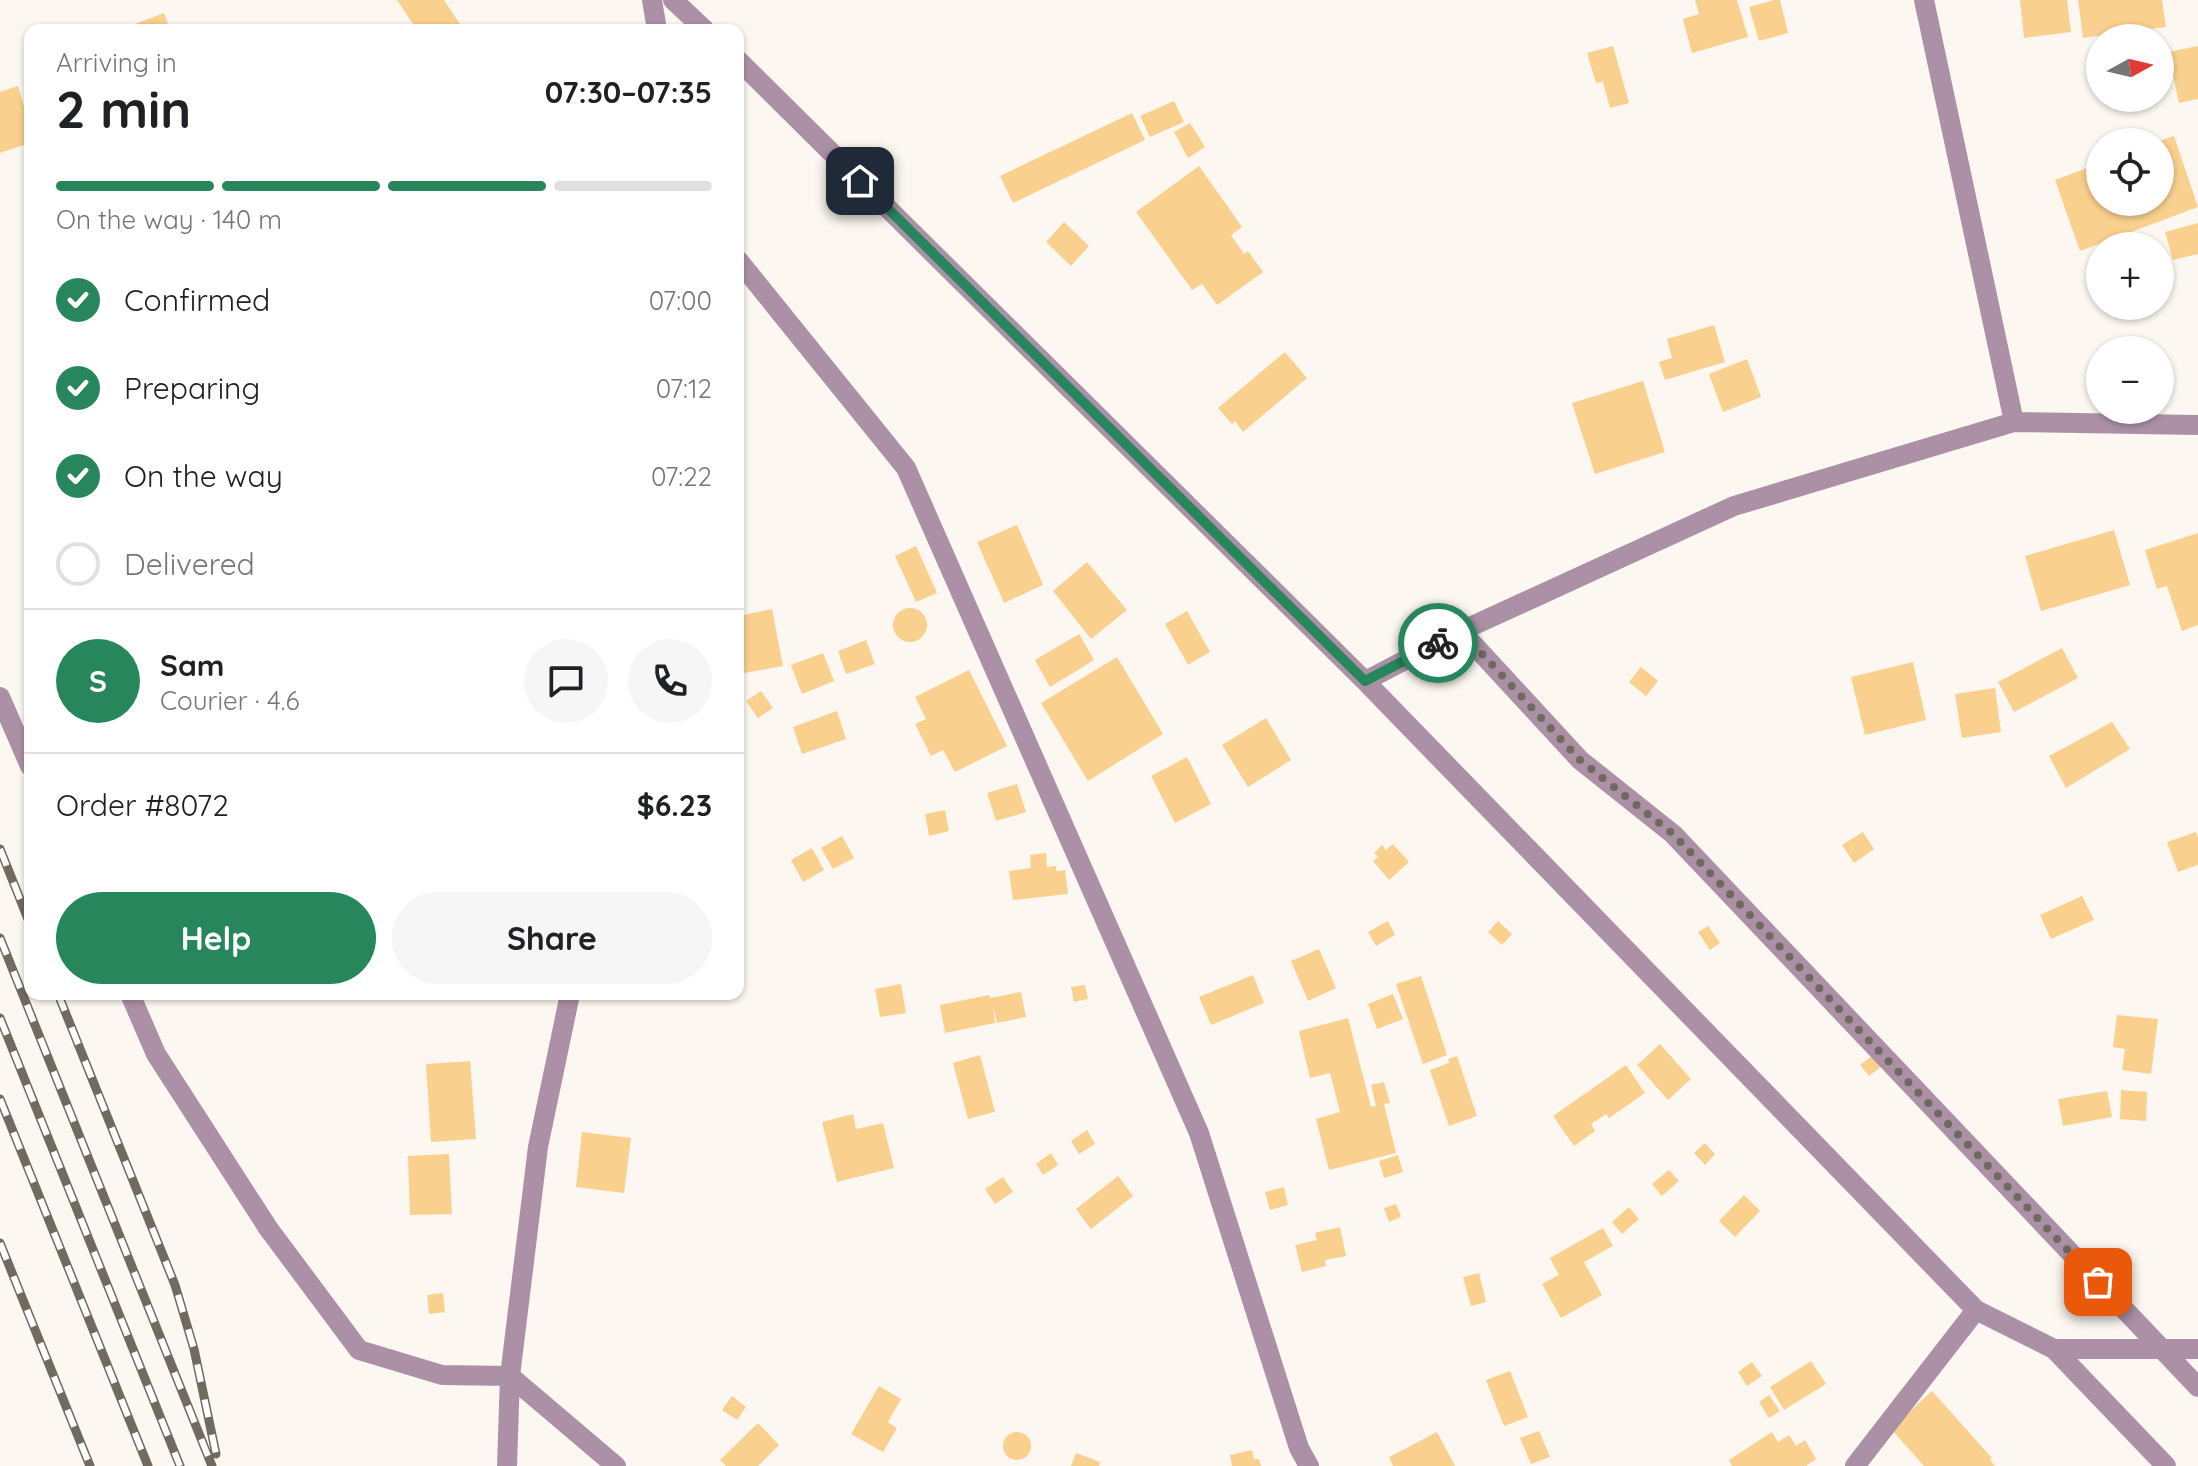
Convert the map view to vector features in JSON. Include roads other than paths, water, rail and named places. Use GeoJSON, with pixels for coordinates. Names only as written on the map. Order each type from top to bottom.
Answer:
{"type":"FeatureCollection","features":[{"type":"Feature","properties":{"kind":"street"},"geometry":{"type":"LineString","coordinates":[[652,0],[656,24]]}},
{"type":"Feature","properties":{"kind":"street"},"geometry":{"type":"LineString","coordinates":[[673,0],[699,24]]}},
{"type":"Feature","properties":{"kind":"street"},"geometry":{"type":"LineString","coordinates":[[1924,0],[2014,422]]}},
{"type":"Feature","properties":{"kind":"street"},"geometry":{"type":"LineString","coordinates":[[744,66],[1365,681],[1976,1310],[2054,1349],[2166,1466]]}},
{"type":"Feature","properties":{"kind":"street"},"geometry":{"type":"LineString","coordinates":[[744,267],[906,468],[1199,1133],[1299,1448],[1309,1466]]}},
{"type":"Feature","properties":{"kind":"street"},"geometry":{"type":"LineString","coordinates":[[1365,681],[1461,631],[1734,506],[2014,422],[2198,425]]}},
{"type":"Feature","properties":{"kind":"street"},"geometry":{"type":"LineString","coordinates":[[1461,631],[1580,760],[1673,834],[2198,1387]]}},
{"type":"Feature","properties":{"kind":"street"},"geometry":{"type":"LineString","coordinates":[[0,697],[24,752]]}},
{"type":"Feature","properties":{"kind":"street"},"geometry":{"type":"LineString","coordinates":[[133,1000],[156,1054],[268,1228],[359,1350],[442,1375],[510,1376],[616,1466]]}},
{"type":"Feature","properties":{"kind":"street"},"geometry":{"type":"LineString","coordinates":[[507,1466],[510,1376],[538,1147],[569,1000]]}},
{"type":"Feature","properties":{"kind":"street"},"geometry":{"type":"LineString","coordinates":[[1855,1466],[1976,1310]]}},
{"type":"Feature","properties":{"kind":"street"},"geometry":{"type":"LineString","coordinates":[[2054,1349],[2198,1349]]}},
{"type":"Feature","properties":{"kind":"railway"},"geometry":{"type":"LineString","coordinates":[[0,849],[24,909]]}},
{"type":"Feature","properties":{"kind":"railway"},"geometry":{"type":"LineString","coordinates":[[0,938],[24,998]]}},
{"type":"Feature","properties":{"kind":"railway"},"geometry":{"type":"LineString","coordinates":[[25,1000],[212,1466]]}},
{"type":"Feature","properties":{"kind":"railway"},"geometry":{"type":"LineString","coordinates":[[60,1000],[175,1285],[194,1349],[216,1454]]}},
{"type":"Feature","properties":{"kind":"railway"},"geometry":{"type":"LineString","coordinates":[[0,1018],[180,1466]]}},
{"type":"Feature","properties":{"kind":"railway"},"geometry":{"type":"LineString","coordinates":[[0,1099],[148,1466]]}},
{"type":"Feature","properties":{"kind":"railway"},"geometry":{"type":"LineString","coordinates":[[0,1243],[90,1466]]}}]}
